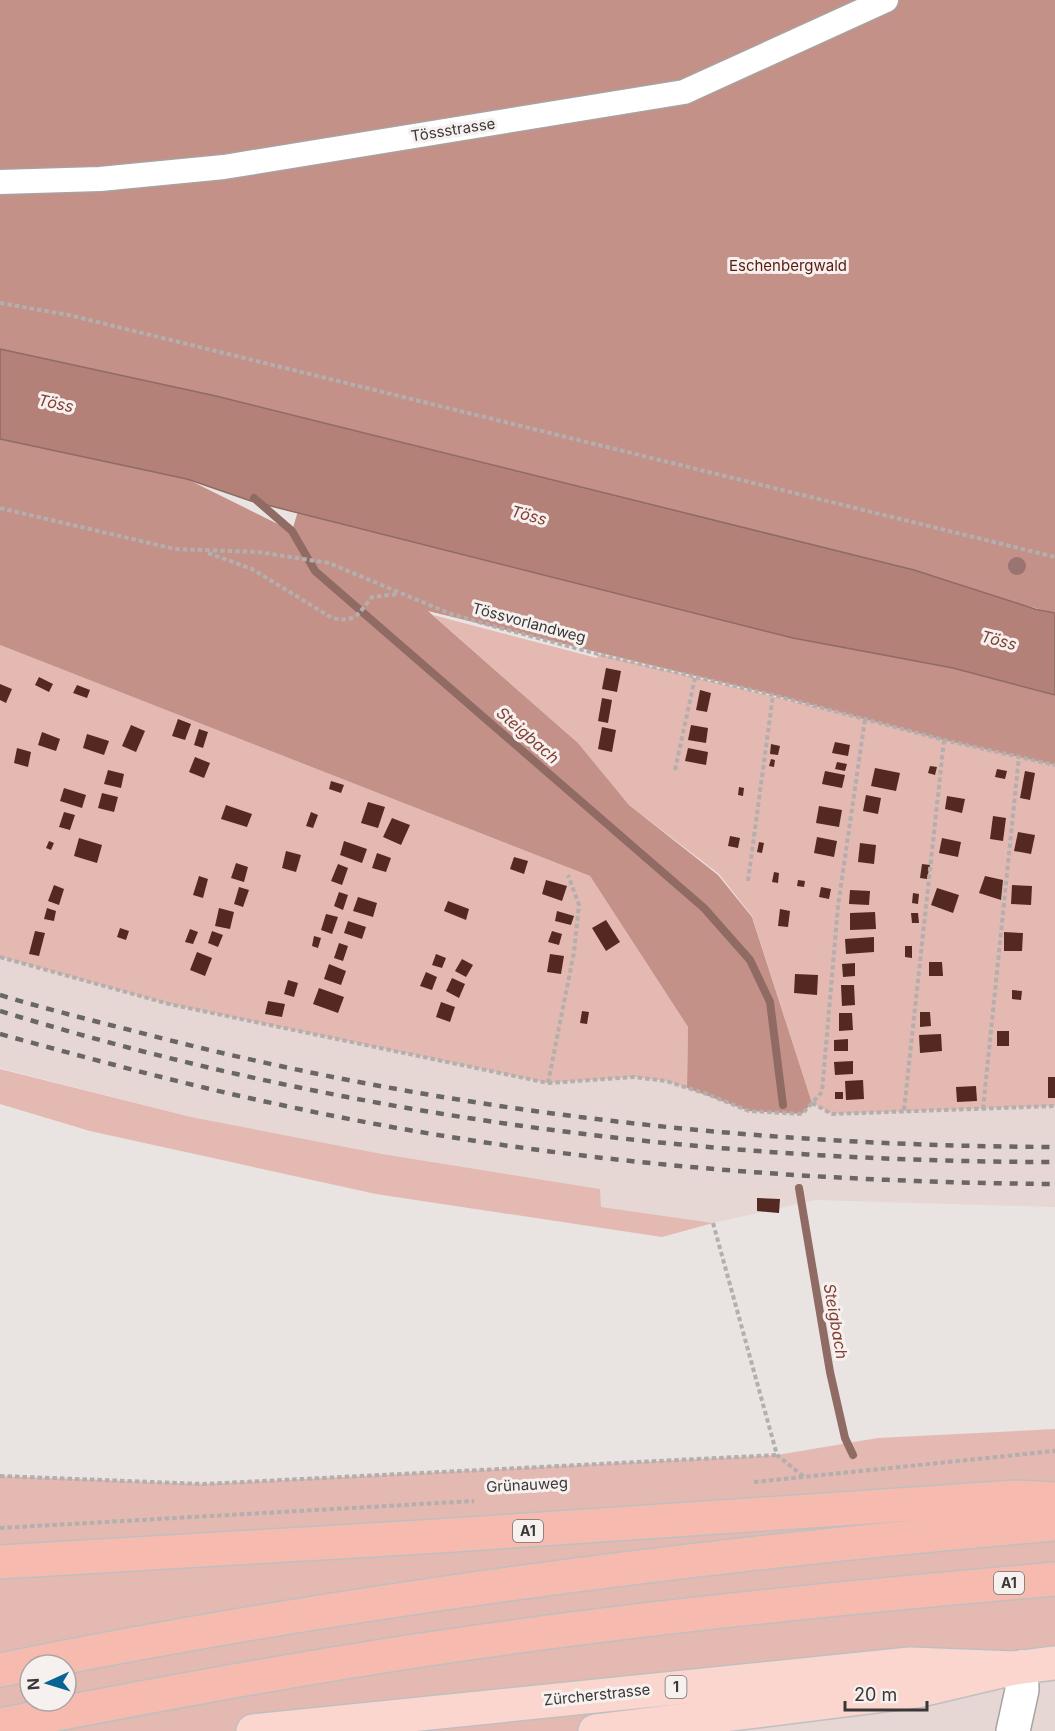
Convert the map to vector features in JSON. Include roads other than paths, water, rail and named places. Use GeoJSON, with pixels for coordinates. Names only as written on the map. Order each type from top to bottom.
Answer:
{"type":"FeatureCollection","features":[{"type":"Feature","properties":{"kind":"highway","name":"A1"},"geometry":{"type":"LineString","coordinates":[[0,1562],[439,1536],[1016,1497],[1055,1498]]}},
{"type":"Feature","properties":{"kind":"highway"},"geometry":{"type":"LineString","coordinates":[[0,1670],[213,1629],[431,1594],[724,1557],[1055,1524]]}},
{"type":"Feature","properties":{"kind":"highway","name":"A1"},"geometry":{"type":"LineString","coordinates":[[5,1726],[232,1680],[512,1637],[752,1608],[1055,1579]]}},
{"type":"Feature","properties":{"kind":"main road","name":"Zürcherstrasse"},"geometry":{"type":"LineString","coordinates":[[595,1731],[917,1691],[1017,1667],[1055,1663]]}},
{"type":"Feature","properties":{"kind":"main road","name":"Zürcherstrasse"},"geometry":{"type":"LineString","coordinates":[[253,1731],[340,1724],[622,1692],[910,1664],[1017,1667]]}},
{"type":"Feature","properties":{"kind":"main road"},"geometry":{"type":"LineString","coordinates":[[1013,1731],[1022,1690],[1017,1667]]}},
{"type":"Feature","properties":{"kind":"street","name":"Tössstrasse"},"geometry":{"type":"LineString","coordinates":[[0,182],[100,178],[224,167],[684,92],[886,0]]}},
{"type":"Feature","properties":{"kind":"water","name":"Töss"},"geometry":{"type":"Polygon","coordinates":[[[0,349],[216,396],[914,570],[1035,609],[1055,613],[1055,695],[953,668],[793,638],[251,501],[187,479],[0,439],[0,349]]]}},
{"type":"Feature","properties":{"kind":"waterway","name":"Steigbach"},"geometry":{"type":"LineString","coordinates":[[254,498],[292,531],[315,571],[704,908],[750,960],[770,1002],[783,1105]]}},
{"type":"Feature","properties":{"kind":"waterway","name":"Steigbach"},"geometry":{"type":"LineString","coordinates":[[799,1188],[830,1372],[845,1438],[853,1455]]}},
{"type":"Feature","properties":{"kind":"railway"},"geometry":{"type":"LineString","coordinates":[[0,995],[81,1018],[244,1058],[358,1082],[473,1102],[705,1131],[821,1140],[1055,1147]]}},
{"type":"Feature","properties":{"kind":"railway"},"geometry":{"type":"LineString","coordinates":[[0,1011],[129,1048],[259,1079],[390,1105],[522,1126],[655,1142],[788,1153],[921,1160],[1055,1162]]}},
{"type":"Feature","properties":{"kind":"railway"},"geometry":{"type":"LineString","coordinates":[[0,1034],[250,1098],[381,1125],[477,1141],[669,1165],[765,1173],[862,1179],[1055,1184]]}},
{"type":"Feature","properties":{"kind":"park label","name":"Eschenbergwald"},"geometry":{"type":"Point","coordinates":[788,266]}}]}
